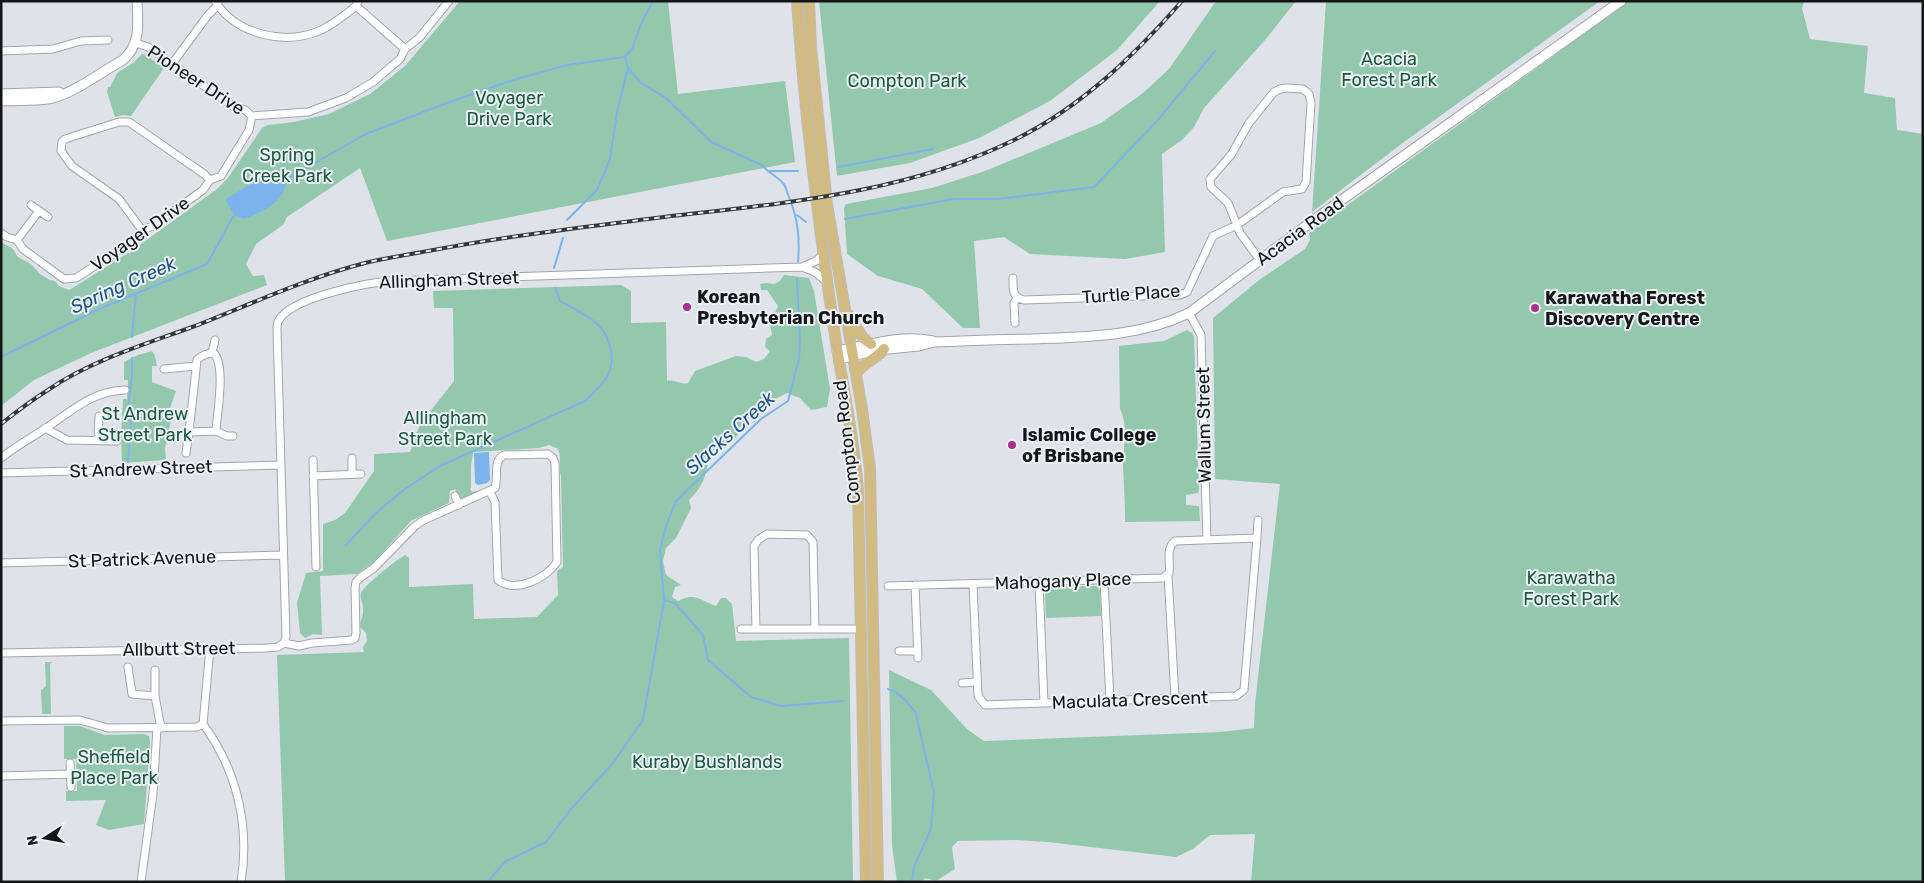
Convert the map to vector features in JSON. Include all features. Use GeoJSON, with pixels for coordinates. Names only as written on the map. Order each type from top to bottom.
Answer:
{"type":"FeatureCollection","features":[{"type":"Feature","properties":{"kind":"main road","name":"Compton Road"},"geometry":{"type":"LineString","coordinates":[[798,1],[803,88],[827,282],[858,485],[866,882]]}},
{"type":"Feature","properties":{"kind":"main road","name":"Compton Road"},"geometry":{"type":"LineString","coordinates":[[809,1],[827,204],[856,374],[866,439],[870,483],[878,882]]}},
{"type":"Feature","properties":{"kind":"main road"},"geometry":{"type":"LineString","coordinates":[[803,88],[809,86],[810,76],[814,68]]}},
{"type":"Feature","properties":{"kind":"main road"},"geometry":{"type":"LineString","coordinates":[[845,311],[864,338],[871,344]]}},
{"type":"Feature","properties":{"kind":"main road"},"geometry":{"type":"LineString","coordinates":[[856,374],[860,368],[878,357],[884,349]]}},
{"type":"Feature","properties":{"kind":"street"},"geometry":{"type":"LineString","coordinates":[[136,43],[138,29],[137,1]]}},
{"type":"Feature","properties":{"kind":"street","name":"Pioneer Drive"},"geometry":{"type":"LineString","coordinates":[[1,101],[48,99],[67,92],[122,60],[129,54],[136,43],[148,48],[233,106],[245,110],[252,116],[308,112],[346,98],[373,82],[400,59],[405,49],[419,38],[449,1]]}},
{"type":"Feature","properties":{"kind":"street","name":"Acacia Road"},"geometry":{"type":"LineString","coordinates":[[838,355],[919,346],[935,342],[1110,335],[1158,326],[1190,313],[1322,214],[1621,1]]}},
{"type":"Feature","properties":{"kind":"street"},"geometry":{"type":"LineString","coordinates":[[172,64],[216,3],[244,27],[263,35],[280,38],[300,37],[319,31],[331,25],[357,3],[405,49]]}},
{"type":"Feature","properties":{"kind":"street"},"geometry":{"type":"LineString","coordinates":[[1,52],[53,49],[81,41],[108,40]]}},
{"type":"Feature","properties":{"kind":"street"},"geometry":{"type":"LineString","coordinates":[[1237,225],[1283,192],[1299,190],[1304,187],[1306,182],[1311,103],[1307,91],[1303,89],[1280,88],[1274,92],[1249,123],[1231,155],[1210,179],[1211,187],[1228,204],[1237,225],[1260,260]]}},
{"type":"Feature","properties":{"kind":"street","name":"Pioneer Drive"},"geometry":{"type":"LineString","coordinates":[[1,94],[67,92]]}},
{"type":"Feature","properties":{"kind":"street","name":"Voyager Drive"},"geometry":{"type":"LineString","coordinates":[[1,233],[17,240],[23,249],[64,279],[76,278],[137,239],[142,230],[153,226],[203,190],[210,180],[221,176],[249,130],[252,116]]}},
{"type":"Feature","properties":{"kind":"street"},"geometry":{"type":"LineString","coordinates":[[142,230],[119,199],[72,166],[61,151],[62,142],[65,139],[119,122],[128,122],[210,180]]}},
{"type":"Feature","properties":{"kind":"street"},"geometry":{"type":"LineString","coordinates":[[31,205],[48,217]]}},
{"type":"Feature","properties":{"kind":"street"},"geometry":{"type":"LineString","coordinates":[[17,240],[39,211]]}},
{"type":"Feature","properties":{"kind":"street","name":"Turtle Place"},"geometry":{"type":"LineString","coordinates":[[1017,298],[1024,300],[1184,294],[1190,288],[1213,236],[1237,225]]}},
{"type":"Feature","properties":{"kind":"street","name":"Allingham Street"},"geometry":{"type":"LineString","coordinates":[[284,643],[286,637],[277,322],[288,311],[322,296],[371,283],[802,267],[816,261],[824,254]]}},
{"type":"Feature","properties":{"kind":"street"},"geometry":{"type":"LineString","coordinates":[[802,267],[815,272],[827,282]]}},
{"type":"Feature","properties":{"kind":"street"},"geometry":{"type":"LineString","coordinates":[[1013,278],[1013,293],[1017,298],[1014,303],[1014,323]]}},
{"type":"Feature","properties":{"kind":"street","name":"Wallum Street"},"geometry":{"type":"LineString","coordinates":[[1190,313],[1202,335],[1207,540]]}},
{"type":"Feature","properties":{"kind":"street","name":"Acacia Road"},"geometry":{"type":"LineString","coordinates":[[852,352],[887,340],[918,338],[935,342]]}},
{"type":"Feature","properties":{"kind":"street"},"geometry":{"type":"LineString","coordinates":[[212,353],[214,340]]}},
{"type":"Feature","properties":{"kind":"street"},"geometry":{"type":"LineString","coordinates":[[186,453],[197,360],[201,356],[212,353],[218,357],[219,365],[219,411],[216,431]]}},
{"type":"Feature","properties":{"kind":"street"},"geometry":{"type":"LineString","coordinates":[[164,368],[196,366]]}},
{"type":"Feature","properties":{"kind":"street"},"geometry":{"type":"LineString","coordinates":[[1,458],[84,401],[113,391],[125,390]]}},
{"type":"Feature","properties":{"kind":"street"},"geometry":{"type":"LineString","coordinates":[[98,416],[98,440]]}},
{"type":"Feature","properties":{"kind":"street"},"geometry":{"type":"LineString","coordinates":[[46,428],[63,440],[79,442],[117,441]]}},
{"type":"Feature","properties":{"kind":"street"},"geometry":{"type":"LineString","coordinates":[[189,432],[216,431],[233,436]]}},
{"type":"Feature","properties":{"kind":"street"},"geometry":{"type":"LineString","coordinates":[[455,496],[459,505],[495,488],[497,483],[497,462],[504,455],[548,454],[553,458],[555,463],[558,557],[554,566],[534,582],[507,584],[498,580],[495,502],[490,492]]}},
{"type":"Feature","properties":{"kind":"street"},"geometry":{"type":"LineString","coordinates":[[352,458],[352,474]]}},
{"type":"Feature","properties":{"kind":"street"},"geometry":{"type":"LineString","coordinates":[[313,460],[316,567]]}},
{"type":"Feature","properties":{"kind":"street","name":"St Andrew Street"},"geometry":{"type":"LineString","coordinates":[[1,473],[280,465]]}},
{"type":"Feature","properties":{"kind":"street"},"geometry":{"type":"LineString","coordinates":[[313,476],[361,474]]}},
{"type":"Feature","properties":{"kind":"street","name":"Allbutt Street"},"geometry":{"type":"LineString","coordinates":[[1,653],[267,648],[278,647],[284,643],[299,646],[312,643],[348,642],[355,638],[355,588],[360,577],[374,568],[414,526],[459,505]]}},
{"type":"Feature","properties":{"kind":"street","name":"Maculata Crescent"},"geometry":{"type":"LineString","coordinates":[[973,584],[978,696],[985,705],[1236,696],[1244,690],[1258,520]]}},
{"type":"Feature","properties":{"kind":"street"},"geometry":{"type":"LineString","coordinates":[[756,629],[754,546],[758,540],[767,534],[807,536],[813,542],[815,629]]}},
{"type":"Feature","properties":{"kind":"street"},"geometry":{"type":"LineString","coordinates":[[1175,698],[1168,575],[1170,568],[1170,545],[1175,541],[1257,538]]}},
{"type":"Feature","properties":{"kind":"street","name":"St Patrick Avenue"},"geometry":{"type":"LineString","coordinates":[[1,563],[283,555]]}},
{"type":"Feature","properties":{"kind":"street","name":"Mahogany Place"},"geometry":{"type":"LineString","coordinates":[[888,586],[1163,578],[1168,575]]}},
{"type":"Feature","properties":{"kind":"street"},"geometry":{"type":"LineString","coordinates":[[1104,580],[1110,700]]}},
{"type":"Feature","properties":{"kind":"street"},"geometry":{"type":"LineString","coordinates":[[1039,582],[1044,703]]}},
{"type":"Feature","properties":{"kind":"street"},"geometry":{"type":"LineString","coordinates":[[899,651],[918,654],[915,585]]}},
{"type":"Feature","properties":{"kind":"street"},"geometry":{"type":"LineString","coordinates":[[741,629],[861,629]]}},
{"type":"Feature","properties":{"kind":"street"},"geometry":{"type":"LineString","coordinates":[[210,648],[203,724],[229,769],[241,806],[245,847],[241,882]]}},
{"type":"Feature","properties":{"kind":"street"},"geometry":{"type":"LineString","coordinates":[[128,667],[132,694],[156,696]]}},
{"type":"Feature","properties":{"kind":"street"},"geometry":{"type":"LineString","coordinates":[[141,882],[153,794],[159,728],[155,670]]}},
{"type":"Feature","properties":{"kind":"street"},"geometry":{"type":"LineString","coordinates":[[962,683],[977,682]]}},
{"type":"Feature","properties":{"kind":"street"},"geometry":{"type":"LineString","coordinates":[[1,721],[80,720],[108,728],[197,728],[203,724]]}},
{"type":"Feature","properties":{"kind":"street"},"geometry":{"type":"LineString","coordinates":[[70,763],[71,787]]}},
{"type":"Feature","properties":{"kind":"street"},"geometry":{"type":"LineString","coordinates":[[1,776],[70,774]]}},
{"type":"Feature","properties":{"kind":"green space","name":"Voyager Drive Park"},"geometry":{"type":"Polygon","coordinates":[[[460,1],[668,1],[678,94],[785,81],[795,162],[387,241],[360,168],[287,217],[283,225],[256,244],[246,264],[253,276],[264,275],[267,285],[91,353],[34,380],[1,406],[1,242],[13,249],[18,257],[31,264],[40,274],[69,290],[128,253],[131,254],[130,252],[217,189],[228,178],[262,128],[268,125],[294,122],[329,114],[370,94],[405,66],[460,1]]]}},
{"type":"Feature","properties":{"kind":"green space","name":"Compton Park"},"geometry":{"type":"Polygon","coordinates":[[[819,1],[1160,1],[1117,50],[1050,101],[979,138],[910,163],[837,176],[819,1]]]}},
{"type":"Feature","properties":{"kind":"green space"},"geometry":{"type":"Polygon","coordinates":[[[1216,1],[1296,1],[1265,40],[1204,108],[1194,127],[1182,140],[1162,154],[1165,252],[1125,259],[1030,254],[1004,237],[974,241],[980,328],[963,328],[922,289],[878,276],[847,254],[844,208],[846,204],[932,188],[985,171],[1101,123],[1143,93],[1169,69],[1216,1]]]}},
{"type":"Feature","properties":{"kind":"green space","name":"Acacia Forest Park"},"geometry":{"type":"Polygon","coordinates":[[[1326,1],[1600,1],[1404,142],[1312,212],[1326,1]]]}},
{"type":"Feature","properties":{"kind":"green space","name":"Karawatha Forest Park"},"geometry":{"type":"Polygon","coordinates":[[[1629,1],[1804,1],[1802,8],[1810,39],[1868,46],[1864,93],[1895,98],[1897,130],[1923,134],[1923,882],[1251,882],[1255,834],[1210,835],[1193,849],[1176,857],[1048,842],[1014,840],[958,841],[952,847],[955,869],[936,881],[925,878],[922,882],[897,882],[892,845],[889,670],[931,690],[967,729],[984,741],[1220,732],[1254,728],[1255,703],[1280,484],[1215,479],[1213,318],[1259,280],[1305,249],[1310,240],[1309,233],[1629,1]]]}},
{"type":"Feature","properties":{"kind":"green space"},"geometry":{"type":"Polygon","coordinates":[[[142,54],[145,54],[164,68],[131,116],[115,117],[107,92],[108,87],[110,87],[117,73],[133,63],[142,54]]]}},
{"type":"Feature","properties":{"kind":"green space"},"geometry":{"type":"Polygon","coordinates":[[[784,275],[809,278],[814,291],[830,389],[827,407],[811,410],[800,398],[787,393],[777,398],[749,419],[733,441],[708,462],[706,473],[697,492],[689,500],[691,508],[676,538],[666,548],[663,561],[666,575],[681,585],[675,587],[672,597],[678,601],[693,597],[716,606],[721,598],[726,598],[732,604],[736,641],[849,638],[853,882],[285,882],[277,655],[364,652],[363,647],[367,641],[366,633],[360,627],[363,611],[361,593],[389,566],[405,555],[409,558],[409,587],[473,584],[474,619],[537,617],[558,595],[557,571],[563,567],[561,476],[558,449],[549,445],[539,448],[475,452],[473,453],[471,466],[470,489],[472,492],[478,491],[477,494],[464,499],[459,497],[455,489],[450,491],[449,503],[411,521],[374,562],[357,574],[320,576],[322,635],[313,634],[305,638],[300,633],[297,603],[306,573],[323,571],[323,524],[335,520],[345,513],[374,471],[374,454],[410,452],[421,423],[454,381],[453,308],[434,308],[433,291],[621,285],[631,291],[631,323],[666,322],[667,381],[688,383],[695,371],[736,356],[746,357],[756,362],[764,359],[770,351],[765,347],[766,339],[772,335],[770,324],[778,306],[767,290],[761,290],[760,284],[774,284],[780,281],[784,275]]]}},
{"type":"Feature","properties":{"kind":"green space"},"geometry":{"type":"Polygon","coordinates":[[[1187,330],[1194,337],[1199,490],[1198,493],[1186,495],[1186,505],[1199,506],[1200,521],[1125,522],[1123,467],[1125,430],[1120,409],[1119,346],[1164,341],[1187,330]]]}},
{"type":"Feature","properties":{"kind":"green space","name":"St Andrew Street Park"},"geometry":{"type":"Polygon","coordinates":[[[152,351],[157,366],[152,366],[152,382],[176,391],[167,417],[171,420],[165,448],[166,460],[122,463],[123,399],[127,399],[128,380],[124,380],[124,362],[152,351]]]}},
{"type":"Feature","properties":{"kind":"green space"},"geometry":{"type":"Polygon","coordinates":[[[1097,586],[1100,591],[1101,616],[1046,618],[1045,592],[1048,587],[1097,586]]]}},
{"type":"Feature","properties":{"kind":"green space"},"geometry":{"type":"Polygon","coordinates":[[[45,662],[53,662],[50,664],[51,714],[42,714],[41,690],[46,686],[45,662]]]}},
{"type":"Feature","properties":{"kind":"green space","name":"Sheffield Place Park"},"geometry":{"type":"Polygon","coordinates":[[[64,726],[80,726],[105,735],[144,734],[149,736],[144,824],[109,830],[96,825],[106,800],[66,801],[66,791],[77,791],[76,759],[64,759],[64,726]]]}},
{"type":"Feature","properties":{"kind":"water"},"geometry":{"type":"Polygon","coordinates":[[[274,177],[286,179],[285,187],[278,200],[265,210],[244,219],[234,215],[226,201],[227,198],[258,180],[274,177]]]}},
{"type":"Feature","properties":{"kind":"water"},"geometry":{"type":"Polygon","coordinates":[[[489,452],[490,480],[487,483],[478,485],[475,483],[474,453],[489,452]]]}},
{"type":"Feature","properties":{"kind":"waterway","name":"Slacks Creek"},"geometry":{"type":"LineString","coordinates":[[653,1],[641,24],[632,49],[625,57],[628,68],[641,83],[666,98],[711,142],[762,165],[783,183],[796,221],[799,245],[798,262]]}},
{"type":"Feature","properties":{"kind":"waterway"},"geometry":{"type":"LineString","coordinates":[[845,219],[953,199],[997,199],[1094,187],[1157,121],[1215,51]]}},
{"type":"Feature","properties":{"kind":"waterway","name":"Spring Creek"},"geometry":{"type":"LineString","coordinates":[[286,179],[366,134],[447,103],[510,81],[567,65],[625,57]]}},
{"type":"Feature","properties":{"kind":"waterway"},"geometry":{"type":"LineString","coordinates":[[567,220],[597,190],[610,159],[617,112],[628,68]]}},
{"type":"Feature","properties":{"kind":"waterway"},"geometry":{"type":"LineString","coordinates":[[838,167],[933,149]]}},
{"type":"Feature","properties":{"kind":"waterway"},"geometry":{"type":"LineString","coordinates":[[770,171],[798,171]]}},
{"type":"Feature","properties":{"kind":"waterway","name":"Spring Creek"},"geometry":{"type":"LineString","coordinates":[[1,357],[99,309],[207,264],[234,215]]}},
{"type":"Feature","properties":{"kind":"waterway"},"geometry":{"type":"LineString","coordinates":[[797,215],[806,222]]}},
{"type":"Feature","properties":{"kind":"waterway"},"geometry":{"type":"LineString","coordinates":[[554,268],[563,238]]}},
{"type":"Feature","properties":{"kind":"waterway","name":"Slacks Creek"},"geometry":{"type":"LineString","coordinates":[[797,279],[799,359],[788,401],[761,419],[676,501],[666,526],[660,550],[664,600],[675,603],[703,635],[708,660],[751,697],[781,706],[843,701]]}},
{"type":"Feature","properties":{"kind":"waterway"},"geometry":{"type":"LineString","coordinates":[[345,546],[377,512],[405,489],[440,466],[585,401],[603,383],[612,363],[612,355],[606,336],[601,328],[592,320],[560,301],[555,288]]}},
{"type":"Feature","properties":{"kind":"waterway"},"geometry":{"type":"LineString","coordinates":[[132,337],[136,293]]}},
{"type":"Feature","properties":{"kind":"waterway"},"geometry":{"type":"LineString","coordinates":[[128,462],[131,421],[128,408],[132,358]]}},
{"type":"Feature","properties":{"kind":"waterway","name":"Slacks Creek"},"geometry":{"type":"LineString","coordinates":[[487,882],[506,861],[546,842],[571,809],[613,763],[643,720],[664,601]]}},
{"type":"Feature","properties":{"kind":"waterway","name":"Slacks Creek"},"geometry":{"type":"LineString","coordinates":[[888,689],[904,699],[916,714],[934,793],[931,829],[914,867],[912,882]]}},
{"type":"Feature","properties":{"kind":"railway"},"geometry":{"type":"LineString","coordinates":[[1,424],[65,379],[101,361],[343,269],[388,258],[516,236],[753,207],[842,194],[930,173],[972,158],[1014,140],[1038,127],[1084,96],[1125,61],[1182,1]]}},
{"type":"Feature","properties":{"kind":"place","name":"Korean Presbyterian Church"},"geometry":{"type":"Point","coordinates":[687,307]}},
{"type":"Feature","properties":{"kind":"place","name":"Karawatha Forest Discovery Centre"},"geometry":{"type":"Point","coordinates":[1535,308]}},
{"type":"Feature","properties":{"kind":"place","name":"Islamic College of Brisbane"},"geometry":{"type":"Point","coordinates":[1012,445]}},
{"type":"Feature","properties":{"kind":"park label","name":"Spring Creek Park"},"geometry":{"type":"Point","coordinates":[287,165]}},
{"type":"Feature","properties":{"kind":"park label","name":"Allingham Street Park"},"geometry":{"type":"Point","coordinates":[445,428]}},
{"type":"Feature","properties":{"kind":"park label","name":"Kuraby Bushlands"},"geometry":{"type":"Point","coordinates":[707,762]}}]}
